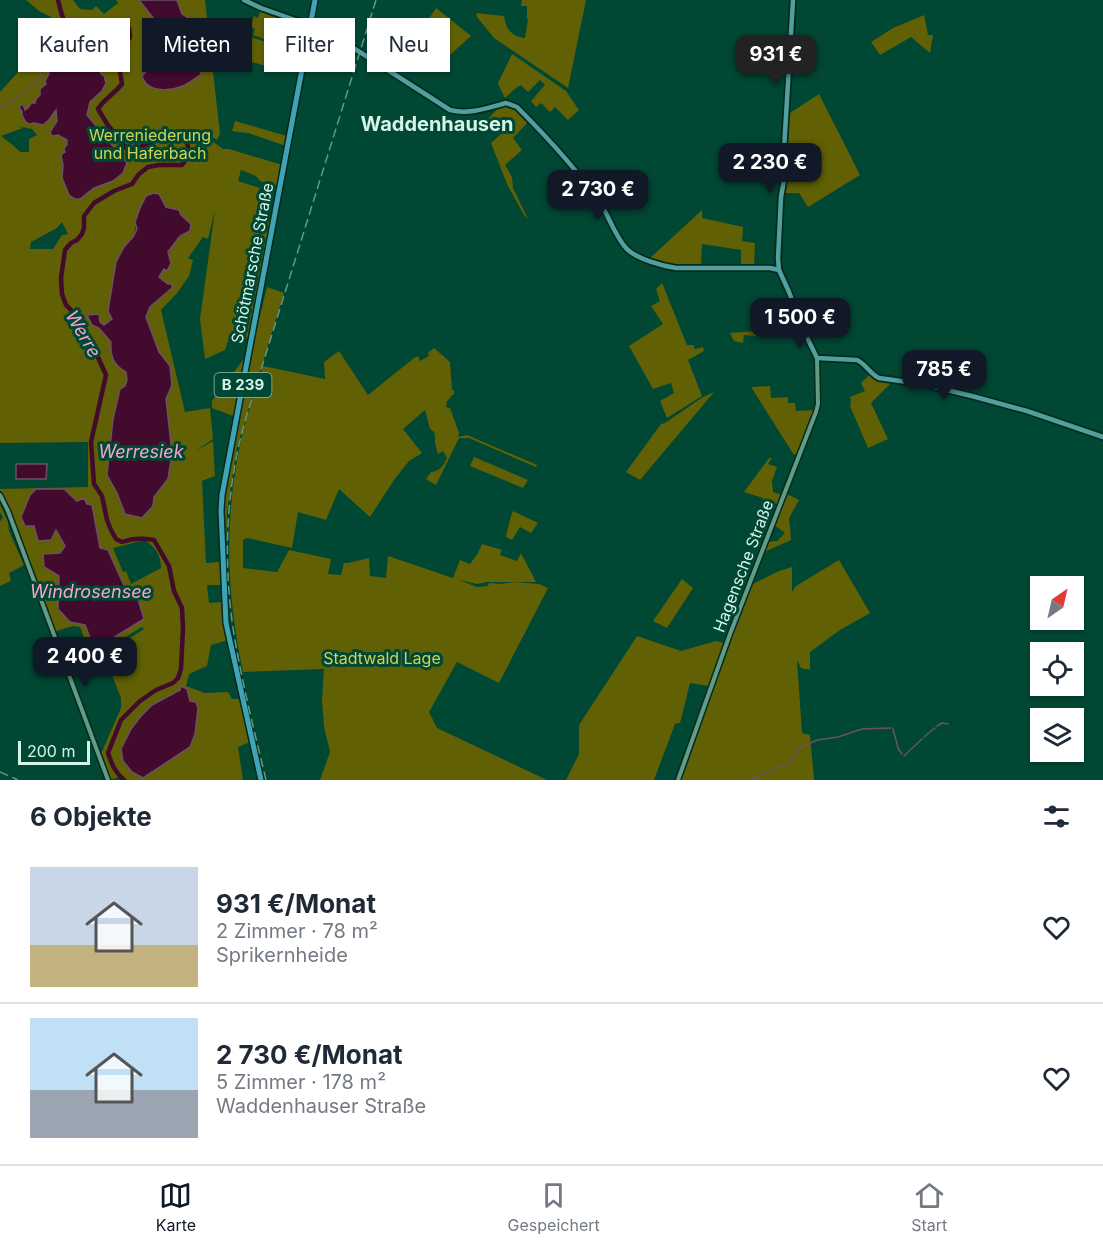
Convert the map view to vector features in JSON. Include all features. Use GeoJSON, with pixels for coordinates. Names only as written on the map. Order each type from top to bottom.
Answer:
{"type":"FeatureCollection","features":[{"type":"Feature","properties":{"kind":"main road"},"geometry":{"type":"LineString","coordinates":[[244,0],[290,18]]}},
{"type":"Feature","properties":{"kind":"main road","name":"Schötmarsche Straße"},"geometry":{"type":"LineString","coordinates":[[311,18],[315,0]]}},
{"type":"Feature","properties":{"kind":"main road"},"geometry":{"type":"LineString","coordinates":[[793,0],[778,259],[779,270],[817,358],[855,359],[863,363],[873,375],[879,378],[922,384],[972,396],[1027,411],[1103,437]]}},
{"type":"Feature","properties":{"kind":"main road"},"geometry":{"type":"LineString","coordinates":[[355,47],[450,110],[462,112],[485,110],[506,103],[517,107],[578,173],[603,207],[626,248],[633,254],[676,268],[770,268],[779,270]]}},
{"type":"Feature","properties":{"kind":"main road","name":"Schötmarsche Straße"},"geometry":{"type":"LineString","coordinates":[[261,780],[226,623],[221,511],[224,484],[301,72]]}},
{"type":"Feature","properties":{"kind":"street","name":"Hagensche Straße"},"geometry":{"type":"LineString","coordinates":[[678,780],[730,634],[816,412],[818,404],[817,358]]}},
{"type":"Feature","properties":{"kind":"street"},"geometry":{"type":"LineString","coordinates":[[0,495],[108,780]]}},
{"type":"Feature","properties":{"kind":"green space","name":"Werreniederung und Haferbach"},"geometry":{"type":"Polygon","coordinates":[[[26,0],[73,0],[80,9],[92,10],[96,6],[104,14],[118,3],[116,0],[139,0],[153,18],[142,18],[142,72],[146,72],[142,76],[213,72],[220,134],[217,140],[212,137],[193,162],[212,141],[223,149],[282,165],[277,192],[271,190],[272,185],[241,170],[238,181],[260,188],[258,192],[262,194],[259,211],[273,216],[250,339],[229,338],[225,350],[205,359],[200,319],[215,210],[208,239],[203,237],[188,258],[193,260],[189,276],[161,310],[185,412],[210,408],[213,439],[196,451],[213,441],[215,476],[202,481],[206,563],[220,562],[222,585],[207,585],[209,603],[223,602],[228,640],[211,645],[207,666],[189,674],[186,686],[205,693],[228,692],[232,699],[241,699],[250,742],[238,747],[243,780],[122,780],[119,777],[109,780],[100,756],[121,708],[121,698],[105,658],[92,663],[91,655],[119,645],[144,629],[142,627],[117,642],[90,653],[80,627],[73,626],[53,632],[0,494],[0,489],[88,487],[88,442],[0,443],[0,92],[18,72],[49,72],[46,84],[35,104],[31,103],[25,110],[21,109],[25,121],[29,124],[43,125],[56,109],[57,121],[50,132],[52,136],[58,135],[67,140],[62,157],[65,185],[87,194],[93,188],[113,181],[122,157],[87,115],[90,102],[106,83],[104,75],[100,72],[130,72],[130,18],[51,17],[26,0]],[[18,126],[23,128],[1,136],[20,152],[29,152],[29,139],[37,135],[32,129],[18,126]],[[165,207],[135,222],[134,233],[115,266],[113,319],[105,326],[100,322],[99,328],[111,342],[128,380],[120,389],[113,419],[107,475],[117,493],[122,509],[145,514],[153,506],[154,497],[167,479],[172,453],[166,399],[172,385],[170,366],[159,352],[146,317],[150,307],[172,288],[159,277],[164,269],[167,271],[172,247],[190,231],[179,210],[165,207]],[[62,222],[57,228],[31,242],[30,249],[53,249],[62,235],[68,234],[62,222]],[[92,506],[34,526],[38,541],[56,529],[65,547],[60,553],[138,599],[126,591],[108,550],[100,548],[92,506]],[[145,540],[113,548],[131,584],[161,568],[157,552],[145,540]],[[181,690],[152,705],[131,729],[121,749],[123,761],[190,701],[181,690]]]}},
{"type":"Feature","properties":{"kind":"green space"},"geometry":{"type":"Polygon","coordinates":[[[177,0],[205,0],[207,18],[184,18],[177,3],[177,0]]]}},
{"type":"Feature","properties":{"kind":"green space"},"geometry":{"type":"Polygon","coordinates":[[[522,0],[586,0],[568,88],[494,38],[477,17],[476,13],[504,16],[510,31],[516,36],[525,38],[528,19],[527,6],[521,6],[522,0]]]}},
{"type":"Feature","properties":{"kind":"green space"},"geometry":{"type":"Polygon","coordinates":[[[436,8],[448,18],[429,18],[436,8]]]}},
{"type":"Feature","properties":{"kind":"green space"},"geometry":{"type":"Polygon","coordinates":[[[261,9],[286,18],[264,18],[264,39],[253,35],[255,29],[252,28],[252,22],[254,16],[258,18],[261,9]]]}},
{"type":"Feature","properties":{"kind":"green space"},"geometry":{"type":"Polygon","coordinates":[[[924,15],[928,35],[933,35],[930,53],[911,37],[880,55],[871,42],[893,28],[924,15]]]}},
{"type":"Feature","properties":{"kind":"green space"},"geometry":{"type":"Polygon","coordinates":[[[450,19],[471,36],[450,55],[450,19]]]}},
{"type":"Feature","properties":{"kind":"green space"},"geometry":{"type":"Polygon","coordinates":[[[252,37],[264,41],[264,66],[252,62],[252,37]]]}},
{"type":"Feature","properties":{"kind":"green space"},"geometry":{"type":"Polygon","coordinates":[[[512,54],[566,91],[579,110],[568,120],[555,107],[550,112],[541,103],[536,107],[531,101],[545,85],[540,80],[528,92],[521,85],[505,98],[498,83],[512,54]]]}},
{"type":"Feature","properties":{"kind":"green space"},"geometry":{"type":"Polygon","coordinates":[[[819,94],[860,175],[808,207],[799,193],[783,193],[787,115],[819,94]]]}},
{"type":"Feature","properties":{"kind":"green space"},"geometry":{"type":"Polygon","coordinates":[[[506,104],[516,108],[529,121],[513,138],[522,150],[505,165],[528,219],[507,184],[491,143],[503,132],[488,119],[500,106],[506,104]]]}},
{"type":"Feature","properties":{"kind":"green space"},"geometry":{"type":"Polygon","coordinates":[[[235,121],[287,136],[286,146],[248,133],[232,131],[235,121]]]}},
{"type":"Feature","properties":{"kind":"green space"},"geometry":{"type":"Polygon","coordinates":[[[702,210],[702,218],[743,227],[742,241],[755,243],[754,267],[741,267],[741,250],[702,244],[701,266],[675,265],[649,259],[702,210]]]}},
{"type":"Feature","properties":{"kind":"green space"},"geometry":{"type":"Polygon","coordinates":[[[662,283],[687,345],[693,345],[695,349],[703,347],[704,351],[688,360],[702,396],[667,418],[660,401],[674,393],[671,383],[653,389],[629,346],[663,324],[651,306],[660,301],[656,289],[662,283]]]}},
{"type":"Feature","properties":{"kind":"green space"},"geometry":{"type":"Polygon","coordinates":[[[267,287],[284,293],[237,447],[227,512],[226,554],[225,495],[255,336],[267,287]]]}},
{"type":"Feature","properties":{"kind":"green space"},"geometry":{"type":"Polygon","coordinates":[[[793,309],[801,327],[765,337],[744,335],[743,343],[734,341],[730,333],[784,329],[776,316],[793,309]]]}},
{"type":"Feature","properties":{"kind":"green space","name":"Stadtwald Lage"},"geometry":{"type":"Polygon","coordinates":[[[434,348],[450,362],[454,394],[447,401],[446,407],[450,408],[459,433],[458,437],[467,435],[537,465],[536,467],[469,438],[459,438],[436,485],[426,479],[431,472],[441,468],[447,458],[443,451],[438,454],[434,432],[430,429],[425,410],[403,429],[422,453],[409,461],[370,517],[339,489],[326,520],[298,512],[292,548],[247,538],[243,540],[243,568],[277,572],[289,550],[331,559],[328,574],[341,575],[344,563],[369,558],[370,576],[386,578],[388,556],[453,578],[460,560],[470,564],[482,544],[502,550],[500,555],[517,561],[521,553],[536,582],[514,582],[539,584],[548,588],[499,683],[457,662],[429,712],[437,728],[547,780],[320,780],[330,752],[324,727],[322,700],[324,669],[243,672],[231,588],[229,534],[234,478],[244,429],[263,366],[325,379],[324,362],[339,351],[368,395],[414,358],[418,356],[420,361],[429,356],[428,353],[434,348]],[[459,580],[477,587],[488,586],[489,583],[514,582],[487,582],[477,584],[459,580]]]}},
{"type":"Feature","properties":{"kind":"green space"},"geometry":{"type":"Polygon","coordinates":[[[246,356],[233,416],[212,408],[212,401],[246,356]]]}},
{"type":"Feature","properties":{"kind":"green space"},"geometry":{"type":"Polygon","coordinates":[[[870,374],[893,381],[871,403],[888,439],[868,448],[850,406],[850,397],[865,391],[861,383],[870,374]]]}},
{"type":"Feature","properties":{"kind":"green space"},"geometry":{"type":"Polygon","coordinates":[[[770,386],[771,398],[788,397],[788,403],[795,403],[796,411],[814,410],[797,454],[794,455],[751,387],[770,386]]]}},
{"type":"Feature","properties":{"kind":"green space"},"geometry":{"type":"Polygon","coordinates":[[[714,392],[640,480],[626,472],[661,424],[714,392]]]}},
{"type":"Feature","properties":{"kind":"green space"},"geometry":{"type":"Polygon","coordinates":[[[474,457],[528,480],[523,488],[470,466],[474,457]]]}},
{"type":"Feature","properties":{"kind":"green space"},"geometry":{"type":"Polygon","coordinates":[[[769,458],[772,458],[768,464],[777,467],[772,481],[773,492],[785,496],[787,494],[799,500],[789,518],[791,540],[762,553],[766,542],[777,541],[785,533],[773,524],[780,507],[744,492],[769,458]]]}},
{"type":"Feature","properties":{"kind":"green space"},"geometry":{"type":"Polygon","coordinates":[[[0,504],[24,565],[9,573],[11,581],[0,586],[0,521],[3,518],[0,504]]]}},
{"type":"Feature","properties":{"kind":"green space"},"geometry":{"type":"Polygon","coordinates":[[[513,511],[538,523],[531,533],[520,527],[512,540],[506,537],[513,511]]]}},
{"type":"Feature","properties":{"kind":"green space"},"geometry":{"type":"Polygon","coordinates":[[[839,560],[870,613],[840,630],[810,652],[810,670],[801,668],[797,660],[802,733],[810,735],[814,780],[680,780],[751,585],[792,567],[792,592],[796,586],[839,560]]]}},
{"type":"Feature","properties":{"kind":"green space"},"geometry":{"type":"Polygon","coordinates":[[[682,579],[693,588],[667,628],[653,621],[682,579]]]}},
{"type":"Feature","properties":{"kind":"green space"},"geometry":{"type":"Polygon","coordinates":[[[637,636],[681,651],[716,641],[724,643],[709,686],[690,683],[680,723],[675,724],[654,780],[566,780],[579,754],[579,725],[637,636]]]}},
{"type":"Feature","properties":{"kind":"water"},"geometry":{"type":"Polygon","coordinates":[[[139,0],[177,0],[182,14],[187,18],[153,18],[139,0]]]}},
{"type":"Feature","properties":{"kind":"water"},"geometry":{"type":"Polygon","coordinates":[[[48,72],[100,72],[104,75],[106,83],[102,91],[90,102],[87,115],[127,163],[123,173],[113,181],[94,188],[80,199],[69,195],[62,178],[61,155],[65,152],[67,140],[58,135],[52,136],[50,132],[57,121],[56,110],[43,125],[29,124],[25,121],[19,107],[23,104],[25,110],[31,103],[35,103],[48,72]]]}},
{"type":"Feature","properties":{"kind":"water"},"geometry":{"type":"Polygon","coordinates":[[[146,72],[200,72],[202,74],[185,85],[167,90],[149,86],[142,76],[146,72]]]}},
{"type":"Feature","properties":{"kind":"water","name":"Werresiek"},"geometry":{"type":"Polygon","coordinates":[[[153,193],[159,194],[166,207],[179,210],[191,224],[190,231],[180,236],[168,252],[171,263],[167,271],[164,269],[159,277],[168,284],[172,284],[172,288],[150,307],[146,317],[159,352],[170,366],[172,385],[166,399],[172,453],[168,479],[154,497],[153,506],[142,518],[125,514],[107,475],[113,419],[120,389],[125,386],[127,380],[126,372],[113,360],[111,342],[99,328],[92,325],[87,315],[99,314],[100,322],[104,325],[112,319],[108,311],[116,262],[137,229],[135,222],[146,196],[153,193]]]}},
{"type":"Feature","properties":{"kind":"water"},"geometry":{"type":"Polygon","coordinates":[[[16,464],[47,464],[46,479],[16,479],[16,464]]]}},
{"type":"Feature","properties":{"kind":"water","name":"Windrosensee"},"geometry":{"type":"Polygon","coordinates":[[[36,489],[64,489],[77,501],[84,498],[87,504],[92,505],[100,548],[108,550],[126,590],[138,599],[144,619],[113,638],[91,640],[85,625],[70,622],[58,609],[59,576],[44,567],[43,554],[60,553],[65,546],[56,530],[51,540],[38,541],[34,526],[25,526],[21,517],[30,495],[36,489]]]}},
{"type":"Feature","properties":{"kind":"water"},"geometry":{"type":"Polygon","coordinates":[[[181,686],[187,689],[190,701],[196,702],[198,708],[195,734],[190,747],[143,778],[132,772],[123,761],[121,749],[131,729],[141,716],[152,705],[180,690],[181,686]]]}},
{"type":"Feature","properties":{"kind":"waterway","name":"Werre"},"geometry":{"type":"LineString","coordinates":[[58,0],[65,22],[74,33],[91,24],[106,21],[120,22],[129,28],[130,37],[118,59],[122,84],[98,109],[127,149],[143,146],[160,137],[175,136],[186,140],[188,150],[182,165],[148,167],[132,184],[94,203],[84,216],[82,234],[65,250],[61,278],[62,294],[66,305],[71,310],[77,329],[96,353],[106,375],[91,442],[94,484],[102,496],[107,520],[116,539],[122,542],[138,539],[154,540],[169,566],[174,591],[182,608],[181,669],[178,678],[140,701],[121,720],[108,753],[114,768],[124,780]]}},
{"type":"Feature","properties":{"kind":"waterway"},"geometry":{"type":"LineString","coordinates":[[0,107],[39,81],[41,72]]}},
{"type":"Feature","properties":{"kind":"waterway"},"geometry":{"type":"LineString","coordinates":[[937,726],[942,723],[948,724]]}},
{"type":"Feature","properties":{"kind":"waterway"},"geometry":{"type":"LineString","coordinates":[[749,780],[789,763],[800,748],[817,740],[838,737],[862,729],[891,728]]}},
{"type":"Feature","properties":{"kind":"waterway"},"geometry":{"type":"LineString","coordinates":[[924,737],[935,728]]}},
{"type":"Feature","properties":{"kind":"waterway"},"geometry":{"type":"LineString","coordinates":[[893,729],[902,754]]}},
{"type":"Feature","properties":{"kind":"waterway"},"geometry":{"type":"LineString","coordinates":[[904,756],[922,739]]}},
{"type":"Feature","properties":{"kind":"railway"},"geometry":{"type":"LineString","coordinates":[[266,780],[233,628],[227,550],[230,498],[245,421],[376,0]]}},
{"type":"Feature","properties":{"kind":"railway"},"geometry":{"type":"LineString","coordinates":[[0,772],[18,780]]}},
{"type":"Feature","properties":{"kind":"district","name":"Waddenhausen"},"geometry":{"type":"Point","coordinates":[437,124]}}]}
